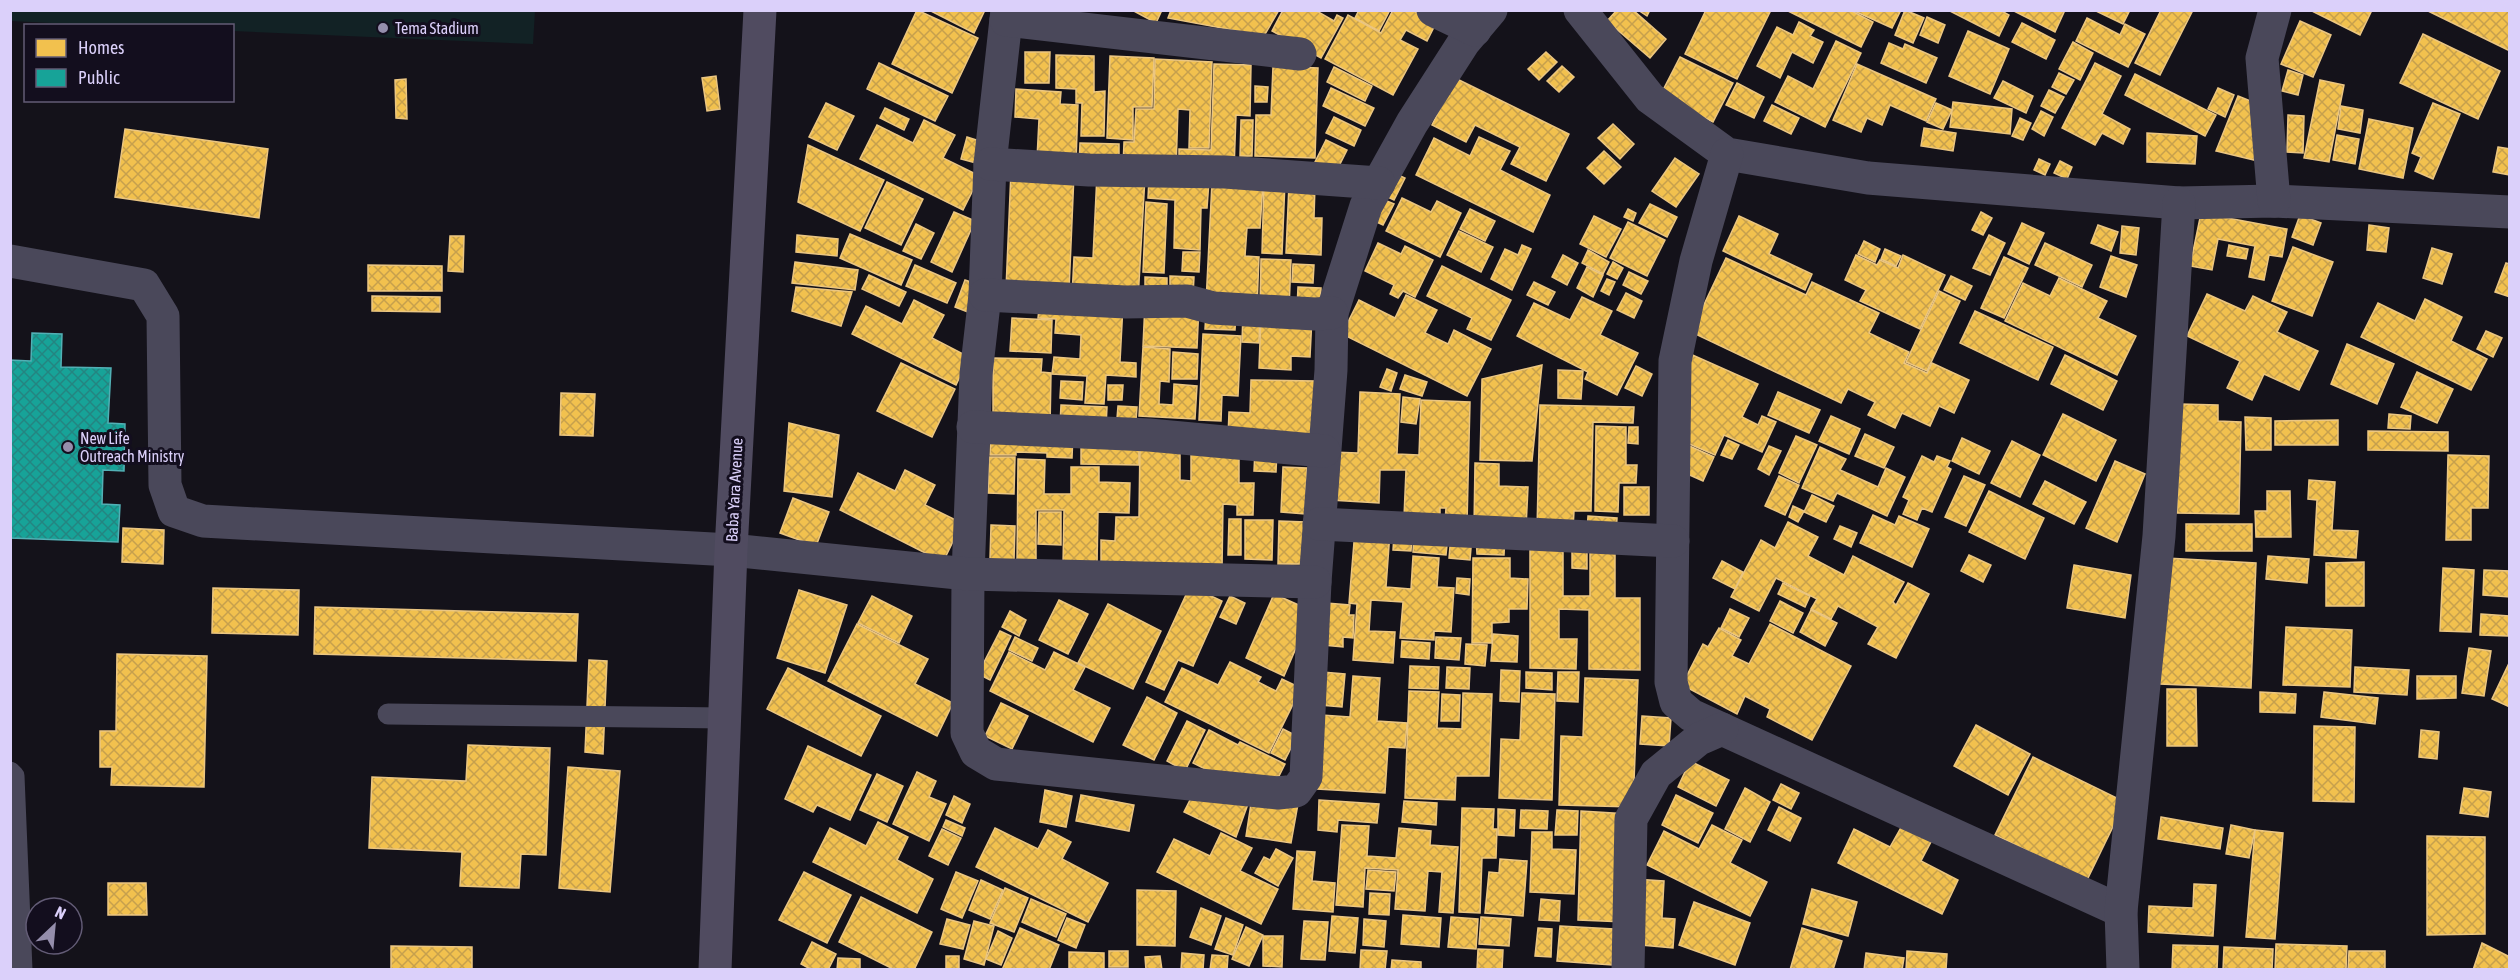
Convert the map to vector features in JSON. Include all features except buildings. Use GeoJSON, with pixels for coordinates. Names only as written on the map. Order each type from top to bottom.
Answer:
{"type":"FeatureCollection","features":[{"type":"Feature","properties":{"kind":"main road","name":"Baba Yara Avenue"},"geometry":{"type":"LineString","coordinates":[[715,969],[731,550],[760,10]]}},
{"type":"Feature","properties":{"kind":"street"},"geometry":{"type":"LineString","coordinates":[[1300,54],[1006,15],[990,164],[985,295],[976,374],[973,427],[968,574],[967,733],[976,752],[996,764],[1278,793],[1296,791],[1306,777],[1315,582],[1331,370],[1332,313],[1366,206],[1412,123],[1464,42],[1483,20],[1433,10]]}},
{"type":"Feature","properties":{"kind":"street"},"geometry":{"type":"LineString","coordinates":[[1580,10],[1650,99],[1727,154],[1868,178],[2179,203],[2274,201],[2510,212]]}},
{"type":"Feature","properties":{"kind":"street"},"geometry":{"type":"LineString","coordinates":[[2274,201],[2262,58],[2275,10]]}},
{"type":"Feature","properties":{"kind":"street"},"geometry":{"type":"LineString","coordinates":[[1727,154],[1696,261],[1675,362],[1671,682],[1676,702],[1691,714],[1722,729],[2121,911]]}},
{"type":"Feature","properties":{"kind":"street"},"geometry":{"type":"LineString","coordinates":[[990,164],[1089,170],[1224,172],[1379,183]]}},
{"type":"Feature","properties":{"kind":"street"},"geometry":{"type":"LineString","coordinates":[[2123,969],[2121,911],[2159,536],[2179,203]]}},
{"type":"Feature","properties":{"kind":"street"},"geometry":{"type":"LineString","coordinates":[[10,261],[144,285],[164,316],[165,485],[174,511],[202,521],[731,550],[968,574],[1315,582]]}},
{"type":"Feature","properties":{"kind":"street"},"geometry":{"type":"LineString","coordinates":[[985,295],[1126,302],[1187,301],[1222,309],[1332,313]]}},
{"type":"Feature","properties":{"kind":"street"},"geometry":{"type":"LineString","coordinates":[[973,427],[1149,435],[1324,451]]}},
{"type":"Feature","properties":{"kind":"street"},"geometry":{"type":"LineString","coordinates":[[1319,524],[1673,541]]}},
{"type":"Feature","properties":{"kind":"street"},"geometry":{"type":"LineString","coordinates":[[1628,969],[1631,819],[1656,774],[1699,739],[1722,729]]}},
{"type":"Feature","properties":{"kind":"lane"},"geometry":{"type":"LineString","coordinates":[[388,714],[726,718]]}},
{"type":"Feature","properties":{"kind":"lane"},"geometry":{"type":"LineString","coordinates":[[10,772],[14,776],[22,969]]}},
{"type":"Feature","properties":{"kind":"shaded area","name":"Tema Stadium"},"geometry":{"type":"Polygon","coordinates":[[[11,10],[535,11],[533,44],[234,31],[234,24],[70,24],[11,21],[11,10]]]}},
{"type":"Feature","properties":{"kind":"place","name":"Tema Stadium"},"geometry":{"type":"Point","coordinates":[383,28]}},
{"type":"Feature","properties":{"kind":"place","name":"New Life Outreach Ministry"},"geometry":{"type":"Point","coordinates":[68,447]}}]}
